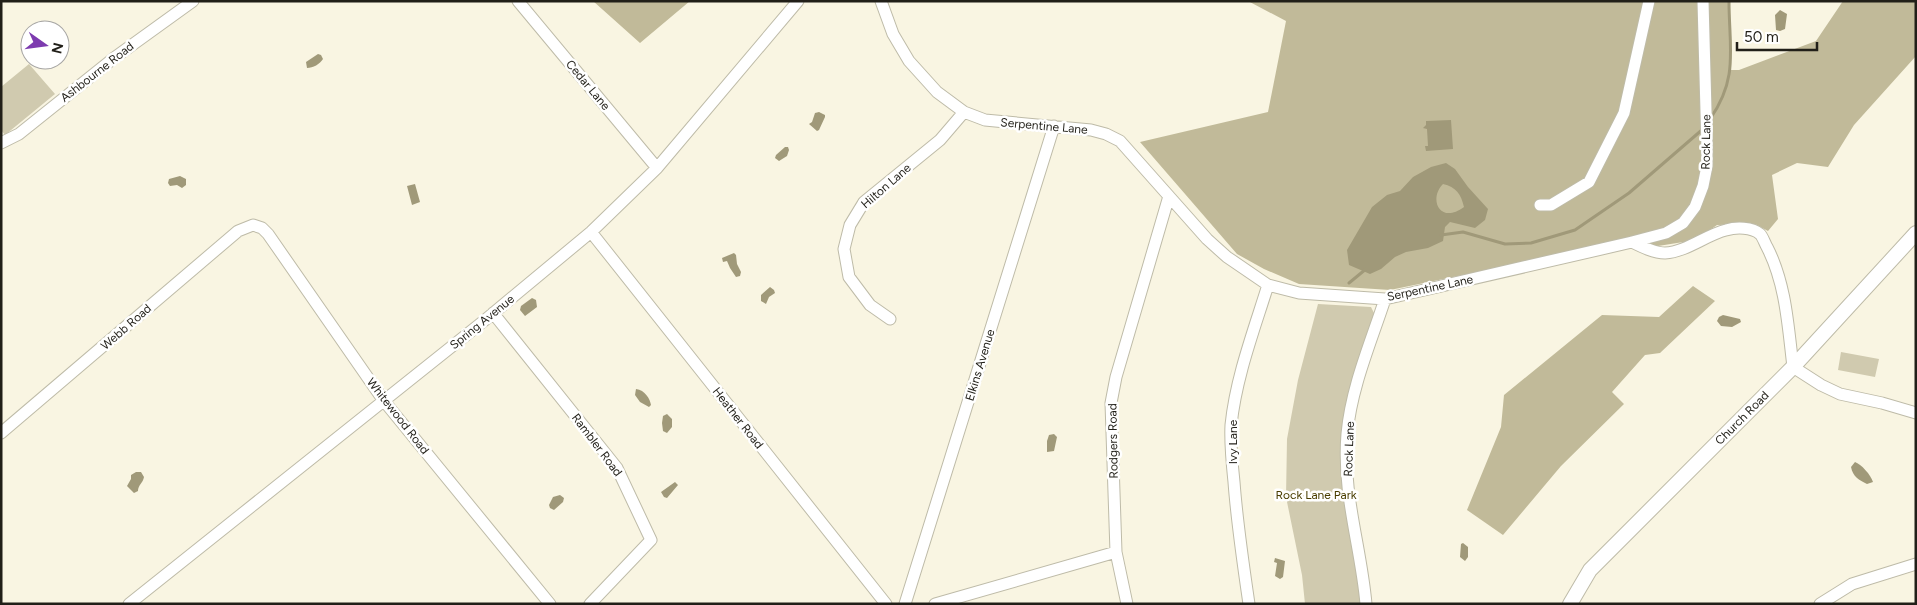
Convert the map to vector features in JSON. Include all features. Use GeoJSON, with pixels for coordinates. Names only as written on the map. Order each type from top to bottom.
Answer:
{"type":"FeatureCollection","features":[{"type":"Feature","properties":{"kind":"main road","name":"Church Road"},"geometry":{"type":"LineString","coordinates":[[1570,604],[1590,570],[1793,367],[1916,233]]}},
{"type":"Feature","properties":{"kind":"street","name":"Ashbourne Road"},"geometry":{"type":"LineString","coordinates":[[1,143],[19,134],[114,58],[193,1]]}},
{"type":"Feature","properties":{"kind":"street","name":"Cedar Lane"},"geometry":{"type":"LineString","coordinates":[[518,1],[657,168]]}},
{"type":"Feature","properties":{"kind":"street","name":"Spring Avenue"},"geometry":{"type":"LineString","coordinates":[[129,604],[384,401],[591,232],[657,168],[798,1]]}},
{"type":"Feature","properties":{"kind":"street","name":"Serpentine Lane"},"geometry":{"type":"LineString","coordinates":[[881,1],[893,34],[910,61],[937,92],[964,112],[985,120],[1091,130],[1106,134],[1120,141],[1213,245],[1227,257],[1268,284],[1299,293],[1385,298],[1632,242]]}},
{"type":"Feature","properties":{"kind":"street"},"geometry":{"type":"LineString","coordinates":[[1540,205],[1551,205],[1589,182],[1624,113],[1649,1]]}},
{"type":"Feature","properties":{"kind":"street","name":"Rock Lane"},"geometry":{"type":"LineString","coordinates":[[1632,242],[1675,229],[1689,216],[1695,207],[1703,186],[1707,166],[1707,148],[1703,1]]}},
{"type":"Feature","properties":{"kind":"street","name":"Hilton Lane"},"geometry":{"type":"LineString","coordinates":[[890,319],[870,305],[849,277],[844,244],[850,225],[864,202],[940,140],[964,112]]}},
{"type":"Feature","properties":{"kind":"street","name":"Elkins Avenue"},"geometry":{"type":"LineString","coordinates":[[905,604],[1054,126]]}},
{"type":"Feature","properties":{"kind":"street","name":"Rodgers Road"},"geometry":{"type":"LineString","coordinates":[[1126,604],[1116,552],[1111,403],[1116,377],[1169,196]]}},
{"type":"Feature","properties":{"kind":"street","name":"Whitewood Road"},"geometry":{"type":"LineString","coordinates":[[253,224],[262,228],[268,234],[384,401],[550,604]]}},
{"type":"Feature","properties":{"kind":"street","name":"Webb Road"},"geometry":{"type":"LineString","coordinates":[[1,433],[238,231],[253,224]]}},
{"type":"Feature","properties":{"kind":"street"},"geometry":{"type":"LineString","coordinates":[[1632,242],[1644,248],[1665,253],[1727,230],[1746,228],[1760,234],[1772,257],[1781,283],[1793,367],[1821,385],[1840,394],[1916,413]]}},
{"type":"Feature","properties":{"kind":"street","name":"Heather Road"},"geometry":{"type":"LineString","coordinates":[[591,232],[886,604]]}},
{"type":"Feature","properties":{"kind":"street","name":"Ivy Lane"},"geometry":{"type":"LineString","coordinates":[[1249,604],[1238,529],[1231,426],[1244,362],[1268,284]]}},
{"type":"Feature","properties":{"kind":"street","name":"Rock Lane"},"geometry":{"type":"LineString","coordinates":[[1366,604],[1350,508],[1347,436],[1348,422],[1357,386],[1385,298]]}},
{"type":"Feature","properties":{"kind":"street","name":"Rambler Road"},"geometry":{"type":"LineString","coordinates":[[493,313],[617,468],[651,540],[590,604]]}},
{"type":"Feature","properties":{"kind":"street"},"geometry":{"type":"LineString","coordinates":[[935,604],[1116,552]]}},
{"type":"Feature","properties":{"kind":"street"},"geometry":{"type":"LineString","coordinates":[[1820,604],[1852,584],[1916,564]]}},
{"type":"Feature","properties":{"kind":"green space"},"geometry":{"type":"Polygon","coordinates":[[[22,70],[34,70],[55,94],[5,135],[1,130],[1,87],[22,70]]]}},
{"type":"Feature","properties":{"kind":"green space","name":"Rock Lane Park"},"geometry":{"type":"Polygon","coordinates":[[[1318,304],[1371,307],[1374,313],[1345,415],[1361,604],[1305,604],[1302,575],[1286,497],[1287,439],[1298,380],[1318,304]]]}},
{"type":"Feature","properties":{"kind":"green space"},"geometry":{"type":"Polygon","coordinates":[[[1841,352],[1879,359],[1875,377],[1838,370],[1841,352]]]}},
{"type":"Feature","properties":{"kind":"shaded area"},"geometry":{"type":"Polygon","coordinates":[[[593,1],[690,1],[640,43],[593,1]]]}},
{"type":"Feature","properties":{"kind":"shaded area"},"geometry":{"type":"Polygon","coordinates":[[[1248,1],[1729,1],[1731,70],[1739,70],[1816,41],[1843,1],[1916,1],[1916,56],[1854,125],[1828,167],[1797,163],[1772,175],[1778,219],[1768,231],[1755,224],[1717,225],[1696,240],[1658,246],[1627,241],[1390,290],[1299,284],[1264,269],[1237,254],[1140,142],[1268,112],[1286,21],[1248,1]]]}},
{"type":"Feature","properties":{"kind":"shaded area"},"geometry":{"type":"Polygon","coordinates":[[[1780,10],[1787,14],[1785,29],[1780,31],[1776,30],[1775,15],[1780,10]]]}},
{"type":"Feature","properties":{"kind":"shaded area"},"geometry":{"type":"Polygon","coordinates":[[[318,54],[321,55],[322,61],[307,68],[306,62],[318,54]]]}},
{"type":"Feature","properties":{"kind":"shaded area"},"geometry":{"type":"Polygon","coordinates":[[[819,112],[825,115],[825,117],[817,131],[809,124],[812,122],[815,113],[819,112]]]}},
{"type":"Feature","properties":{"kind":"shaded area"},"geometry":{"type":"Polygon","coordinates":[[[1451,120],[1453,149],[1426,151],[1425,146],[1428,146],[1427,129],[1423,128],[1426,125],[1426,121],[1451,120]]]}},
{"type":"Feature","properties":{"kind":"shaded area"},"geometry":{"type":"Polygon","coordinates":[[[785,147],[788,147],[789,150],[787,156],[779,161],[775,158],[776,155],[785,147]]]}},
{"type":"Feature","properties":{"kind":"shaded area"},"geometry":{"type":"Polygon","coordinates":[[[1446,163],[1455,169],[1488,209],[1485,220],[1475,228],[1450,222],[1445,227],[1443,241],[1428,248],[1406,252],[1370,274],[1349,265],[1347,250],[1372,207],[1387,195],[1400,191],[1413,177],[1431,167],[1446,163]],[[1443,184],[1437,196],[1439,208],[1443,212],[1448,213],[1456,212],[1464,207],[1457,192],[1443,184]]]}},
{"type":"Feature","properties":{"kind":"shaded area"},"geometry":{"type":"Polygon","coordinates":[[[180,176],[186,179],[186,185],[182,188],[177,185],[170,186],[168,183],[169,179],[180,176]]]}},
{"type":"Feature","properties":{"kind":"shaded area"},"geometry":{"type":"Polygon","coordinates":[[[415,184],[420,202],[412,205],[407,186],[415,184]]]}},
{"type":"Feature","properties":{"kind":"shaded area"},"geometry":{"type":"Polygon","coordinates":[[[734,253],[741,272],[740,276],[736,277],[727,261],[723,262],[722,258],[734,253]]]}},
{"type":"Feature","properties":{"kind":"shaded area"},"geometry":{"type":"Polygon","coordinates":[[[1693,286],[1715,301],[1660,353],[1645,355],[1612,392],[1624,404],[1561,466],[1503,535],[1467,510],[1501,427],[1504,395],[1602,315],[1659,317],[1693,286]]]}},
{"type":"Feature","properties":{"kind":"shaded area"},"geometry":{"type":"Polygon","coordinates":[[[770,287],[775,293],[769,297],[766,304],[761,301],[761,295],[770,287]]]}},
{"type":"Feature","properties":{"kind":"shaded area"},"geometry":{"type":"Polygon","coordinates":[[[532,298],[536,300],[537,307],[525,316],[520,310],[521,306],[532,298]]]}},
{"type":"Feature","properties":{"kind":"shaded area"},"geometry":{"type":"Polygon","coordinates":[[[1723,315],[1740,319],[1741,322],[1732,327],[1721,326],[1717,321],[1723,315]]]}},
{"type":"Feature","properties":{"kind":"shaded area"},"geometry":{"type":"Polygon","coordinates":[[[636,389],[646,395],[651,405],[649,407],[640,402],[635,395],[636,389]]]}},
{"type":"Feature","properties":{"kind":"shaded area"},"geometry":{"type":"Polygon","coordinates":[[[667,414],[672,419],[672,427],[667,433],[663,431],[662,423],[663,416],[667,414]]]}},
{"type":"Feature","properties":{"kind":"shaded area"},"geometry":{"type":"Polygon","coordinates":[[[1054,434],[1057,437],[1054,451],[1047,452],[1049,435],[1054,434]]]}},
{"type":"Feature","properties":{"kind":"shaded area"},"geometry":{"type":"Polygon","coordinates":[[[1855,462],[1865,470],[1873,482],[1867,484],[1855,476],[1851,467],[1855,462]]]}},
{"type":"Feature","properties":{"kind":"shaded area"},"geometry":{"type":"Polygon","coordinates":[[[141,472],[144,477],[138,491],[134,493],[127,486],[131,475],[141,472]]]}},
{"type":"Feature","properties":{"kind":"shaded area"},"geometry":{"type":"Polygon","coordinates":[[[675,482],[678,485],[667,498],[664,497],[661,492],[675,482]]]}},
{"type":"Feature","properties":{"kind":"shaded area"},"geometry":{"type":"Polygon","coordinates":[[[560,495],[564,498],[563,502],[554,510],[550,508],[549,505],[553,497],[560,495]]]}},
{"type":"Feature","properties":{"kind":"shaded area"},"geometry":{"type":"Polygon","coordinates":[[[1463,543],[1468,547],[1468,557],[1465,561],[1460,557],[1461,544],[1463,543]]]}},
{"type":"Feature","properties":{"kind":"shaded area"},"geometry":{"type":"Polygon","coordinates":[[[1275,558],[1285,561],[1283,577],[1280,579],[1275,576],[1277,563],[1274,562],[1275,558]]]}},
{"type":"Feature","properties":{"kind":"waterway"},"geometry":{"type":"LineString","coordinates":[[1710,119],[1719,104],[1729,76],[1731,48],[1729,1]]}},
{"type":"Feature","properties":{"kind":"waterway"},"geometry":{"type":"LineString","coordinates":[[1441,235],[1463,232],[1505,244],[1531,243],[1575,230],[1629,193],[1703,129]]}},
{"type":"Feature","properties":{"kind":"waterway"},"geometry":{"type":"LineString","coordinates":[[1349,283],[1366,269]]}}]}
